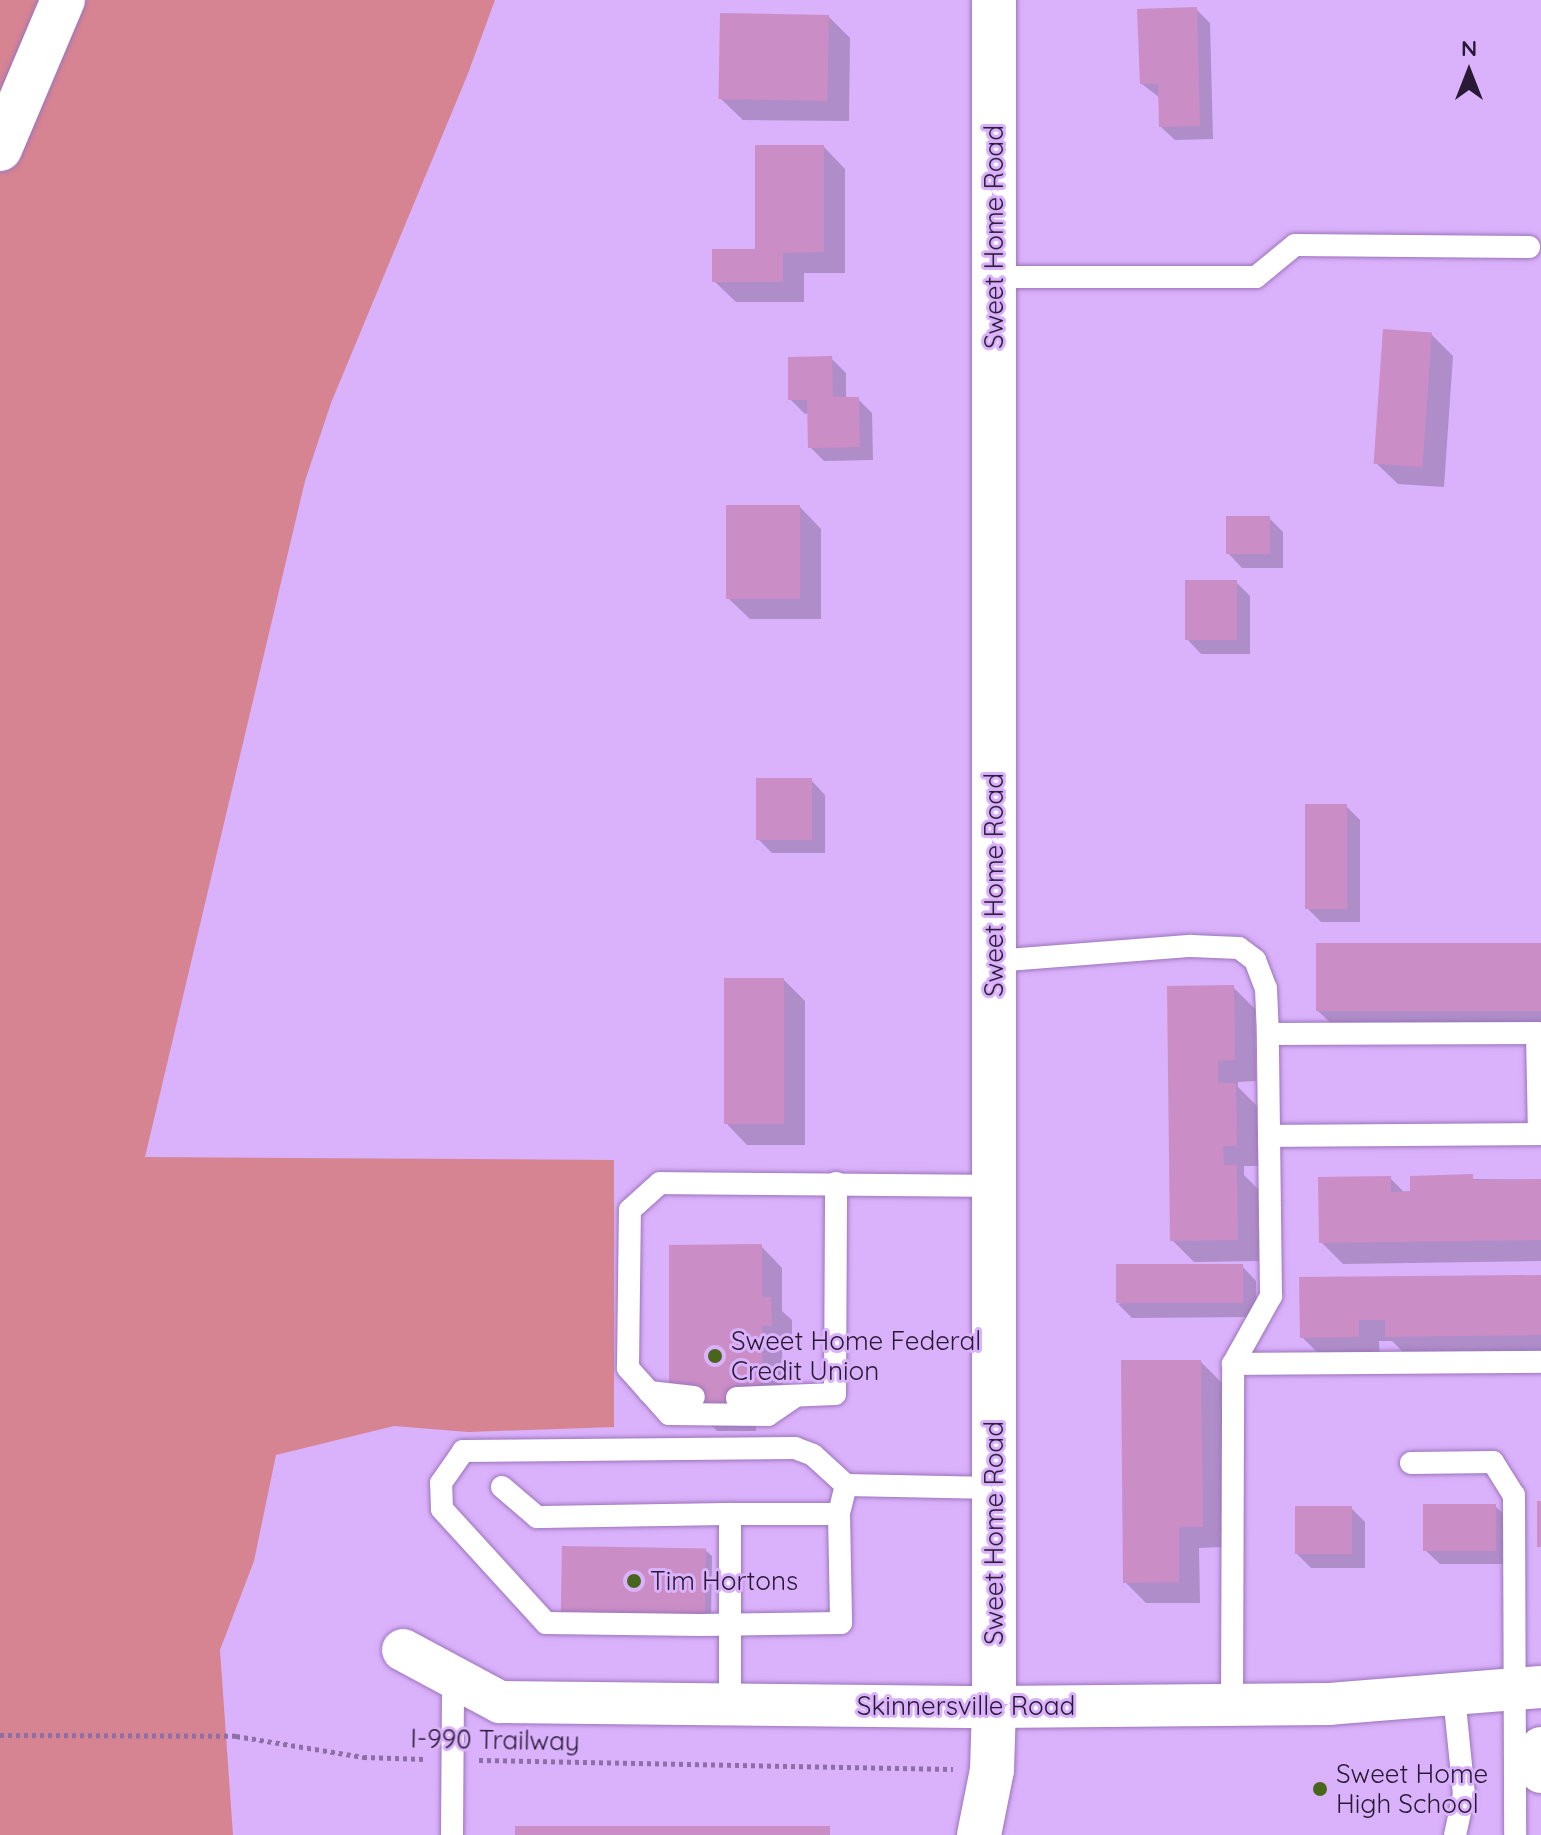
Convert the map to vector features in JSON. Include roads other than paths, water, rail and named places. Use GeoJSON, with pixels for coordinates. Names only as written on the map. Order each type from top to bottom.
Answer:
{"type":"FeatureCollection","features":[{"type":"Feature","properties":{"kind":"main road"},"geometry":{"type":"LineString","coordinates":[[0,149],[63,0]]}},
{"type":"Feature","properties":{"kind":"main road","name":"Sweet Home Road"},"geometry":{"type":"LineString","coordinates":[[979,1835],[992,1770],[994,1707],[994,0]]}},
{"type":"Feature","properties":{"kind":"main road","name":"Sweet Home Road"},"geometry":{"type":"LineString","coordinates":[[992,1770],[1007,1835]]}},
{"type":"Feature","properties":{"kind":"street","name":"Skinnersville Road"},"geometry":{"type":"LineString","coordinates":[[403,1650],[500,1702],[994,1707],[1329,1704],[1527,1688]]}},
{"type":"Feature","properties":{"kind":"street"},"geometry":{"type":"LineString","coordinates":[[1541,1748],[1541,1772]]}},
{"type":"Feature","properties":{"kind":"lane"},"geometry":{"type":"LineString","coordinates":[[994,277],[1256,277],[1295,245],[1529,247]]}},
{"type":"Feature","properties":{"kind":"lane"},"geometry":{"type":"LineString","coordinates":[[994,961],[1191,946],[1239,948],[1255,960],[1266,989],[1271,1296],[1233,1364],[1232,1704]]}},
{"type":"Feature","properties":{"kind":"lane"},"geometry":{"type":"LineString","coordinates":[[1268,1034],[1537,1033],[1539,1134],[1269,1136]]}},
{"type":"Feature","properties":{"kind":"lane"},"geometry":{"type":"LineString","coordinates":[[796,1396],[768,1415],[669,1414],[649,1392],[628,1368],[630,1210],[660,1183],[994,1186]]}},
{"type":"Feature","properties":{"kind":"lane"},"geometry":{"type":"LineString","coordinates":[[737,1398],[835,1394],[836,1183]]}},
{"type":"Feature","properties":{"kind":"lane"},"geometry":{"type":"LineString","coordinates":[[1233,1364],[1541,1362]]}},
{"type":"Feature","properties":{"kind":"lane"},"geometry":{"type":"LineString","coordinates":[[649,1392],[694,1397]]}},
{"type":"Feature","properties":{"kind":"lane"},"geometry":{"type":"LineString","coordinates":[[846,1485],[839,1514],[841,1623],[700,1625],[546,1623],[442,1509],[441,1483],[463,1451],[795,1448],[813,1455],[846,1485],[994,1488]]}},
{"type":"Feature","properties":{"kind":"lane"},"geometry":{"type":"LineString","coordinates":[[1411,1463],[1493,1462],[1514,1495],[1527,1688],[1515,1835]]}},
{"type":"Feature","properties":{"kind":"lane"},"geometry":{"type":"LineString","coordinates":[[502,1487],[537,1517],[839,1514]]}},
{"type":"Feature","properties":{"kind":"lane"},"geometry":{"type":"LineString","coordinates":[[730,1514],[730,1706]]}},
{"type":"Feature","properties":{"kind":"lane"},"geometry":{"type":"LineString","coordinates":[[452,1835],[453,1677]]}},
{"type":"Feature","properties":{"kind":"lane"},"geometry":{"type":"LineString","coordinates":[[1454,1696],[1464,1794],[1455,1835]]}},
{"type":"Feature","properties":{"kind":"place","name":"Sweet Home Federal Credit Union"},"geometry":{"type":"Point","coordinates":[715,1356]}},
{"type":"Feature","properties":{"kind":"place","name":"Tim Hortons"},"geometry":{"type":"Point","coordinates":[634,1581]}},
{"type":"Feature","properties":{"kind":"place","name":"Sweet Home High School"},"geometry":{"type":"Point","coordinates":[1320,1789]}}]}
